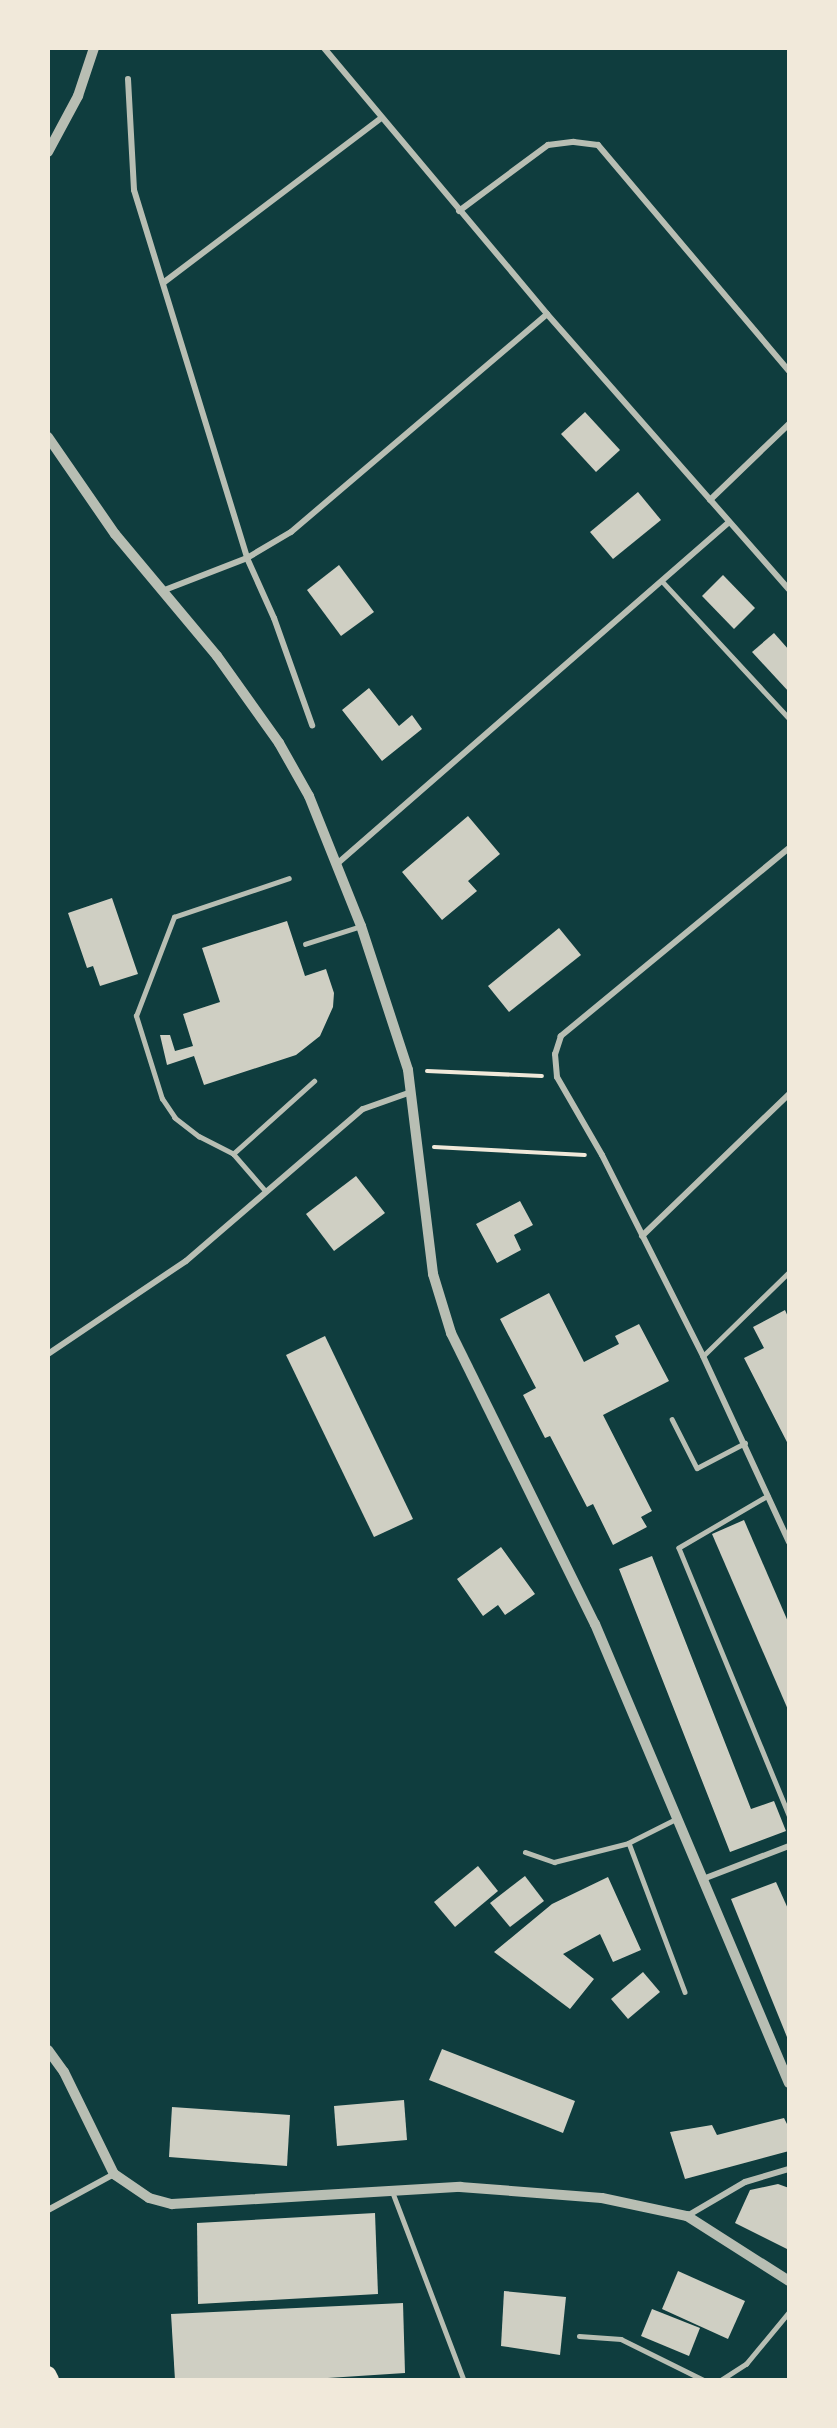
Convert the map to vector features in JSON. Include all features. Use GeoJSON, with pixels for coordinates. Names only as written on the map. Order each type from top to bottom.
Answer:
{"type":"FeatureCollection","features":[{"type":"Feature","properties":{"kind":"highway"},"geometry":{"type":"LineString","coordinates":[[48,2374],[51,2380]]}},
{"type":"Feature","properties":{"kind":"street"},"geometry":{"type":"LineString","coordinates":[[48,152],[78,96],[94,48]]}},
{"type":"Feature","properties":{"kind":"street"},"geometry":{"type":"LineString","coordinates":[[324,48],[459,212],[789,589]]}},
{"type":"Feature","properties":{"kind":"street"},"geometry":{"type":"LineString","coordinates":[[128,79],[134,190],[247,558],[274,618],[312,725]]}},
{"type":"Feature","properties":{"kind":"street"},"geometry":{"type":"LineString","coordinates":[[163,283],[381,118]]}},
{"type":"Feature","properties":{"kind":"street"},"geometry":{"type":"LineString","coordinates":[[459,212],[548,145],[574,142],[598,145],[789,371]]}},
{"type":"Feature","properties":{"kind":"street"},"geometry":{"type":"LineString","coordinates":[[161,591],[247,558],[291,532],[547,314]]}},
{"type":"Feature","properties":{"kind":"street"},"geometry":{"type":"LineString","coordinates":[[710,500],[789,424]]}},
{"type":"Feature","properties":{"kind":"street"},"geometry":{"type":"LineString","coordinates":[[48,437],[115,534],[217,656],[279,743],[309,796],[338,863],[361,926],[408,1070],[433,1274],[452,1334],[595,1624],[789,2083]]}},
{"type":"Feature","properties":{"kind":"street"},"geometry":{"type":"LineString","coordinates":[[338,863],[729,522]]}},
{"type":"Feature","properties":{"kind":"street"},"geometry":{"type":"LineString","coordinates":[[789,848],[561,1036],[555,1054],[557,1077],[602,1155],[703,1356],[789,1541]]}},
{"type":"Feature","properties":{"kind":"street"},"geometry":{"type":"LineString","coordinates":[[48,1354],[186,1261],[363,1109],[412,1092]]}},
{"type":"Feature","properties":{"kind":"street"},"geometry":{"type":"LineString","coordinates":[[642,1236],[789,1094]]}},
{"type":"Feature","properties":{"kind":"street"},"geometry":{"type":"LineString","coordinates":[[703,1879],[789,1846]]}},
{"type":"Feature","properties":{"kind":"street"},"geometry":{"type":"LineString","coordinates":[[48,2050],[64,2072],[114,2174],[148,2198],[172,2204],[392,2190],[513,2189],[602,2198],[687,2216],[787,2277]]}},
{"type":"Feature","properties":{"kind":"street"},"geometry":{"type":"LineString","coordinates":[[687,2216],[745,2182],[789,2169]]}},
{"type":"Feature","properties":{"kind":"street"},"geometry":{"type":"LineString","coordinates":[[48,2210],[114,2174]]}},
{"type":"Feature","properties":{"kind":"lane"},"geometry":{"type":"LineString","coordinates":[[662,581],[789,718]]}},
{"type":"Feature","properties":{"kind":"lane"},"geometry":{"type":"LineString","coordinates":[[265,1191],[233,1154],[200,1137],[175,1118],[162,1099],[136,1016],[174,917],[289,878]]}},
{"type":"Feature","properties":{"kind":"lane"},"geometry":{"type":"LineString","coordinates":[[305,944],[361,926]]}},
{"type":"Feature","properties":{"kind":"lane"},"geometry":{"type":"LineString","coordinates":[[233,1154],[314,1081]]}},
{"type":"Feature","properties":{"kind":"lane"},"geometry":{"type":"LineString","coordinates":[[703,1356],[789,1272]]}},
{"type":"Feature","properties":{"kind":"lane"},"geometry":{"type":"LineString","coordinates":[[672,1419],[697,1468],[745,1443]]}},
{"type":"Feature","properties":{"kind":"lane"},"geometry":{"type":"LineString","coordinates":[[768,1496],[679,1548],[789,1815]]}},
{"type":"Feature","properties":{"kind":"lane"},"geometry":{"type":"LineString","coordinates":[[525,1852],[554,1862],[629,1843],[678,1819]]}},
{"type":"Feature","properties":{"kind":"lane"},"geometry":{"type":"LineString","coordinates":[[629,1843],[685,1992]]}},
{"type":"Feature","properties":{"kind":"lane"},"geometry":{"type":"LineString","coordinates":[[392,2190],[465,2380]]}},
{"type":"Feature","properties":{"kind":"lane"},"geometry":{"type":"LineString","coordinates":[[720,2380],[746,2364],[789,2312]]}},
{"type":"Feature","properties":{"kind":"lane"},"geometry":{"type":"LineString","coordinates":[[579,2336],[621,2339],[704,2380]]}},
{"type":"Feature","properties":{"kind":"path"},"geometry":{"type":"LineString","coordinates":[[408,1070],[557,1077]]}},
{"type":"Feature","properties":{"kind":"path"},"geometry":{"type":"LineString","coordinates":[[418,1146],[511,1154],[602,1155]]}},
{"type":"Feature","properties":{"kind":"building"},"geometry":{"type":"Polygon","coordinates":[[[585,412],[620,450],[596,472],[561,434],[585,412]]]}},
{"type":"Feature","properties":{"kind":"building"},"geometry":{"type":"Polygon","coordinates":[[[638,492],[661,520],[613,559],[590,532],[638,492]]]}},
{"type":"Feature","properties":{"kind":"building"},"geometry":{"type":"Polygon","coordinates":[[[339,565],[374,612],[341,636],[307,590],[339,565]]]}},
{"type":"Feature","properties":{"kind":"building"},"geometry":{"type":"Polygon","coordinates":[[[723,575],[755,608],[734,629],[702,596],[723,575]]]}},
{"type":"Feature","properties":{"kind":"building"},"geometry":{"type":"Polygon","coordinates":[[[774,633],[789,650],[789,692],[752,652],[774,633]]]}},
{"type":"Feature","properties":{"kind":"building"},"geometry":{"type":"Polygon","coordinates":[[[369,688],[399,726],[412,715],[422,729],[382,761],[342,710],[369,688]]]}},
{"type":"Feature","properties":{"kind":"building"},"geometry":{"type":"Polygon","coordinates":[[[468,816],[500,854],[468,881],[477,891],[442,920],[402,872],[468,816]]]}},
{"type":"Feature","properties":{"kind":"building"},"geometry":{"type":"Polygon","coordinates":[[[112,898],[138,974],[100,986],[93,966],[87,968],[68,913],[112,898]]]}},
{"type":"Feature","properties":{"kind":"building"},"geometry":{"type":"Polygon","coordinates":[[[287,921],[305,976],[326,969],[334,993],[333,1007],[320,1036],[296,1055],[204,1085],[194,1056],[167,1065],[160,1035],[170,1035],[175,1051],[193,1046],[183,1014],[220,1002],[202,948],[287,921]]]}},
{"type":"Feature","properties":{"kind":"building"},"geometry":{"type":"Polygon","coordinates":[[[559,928],[581,955],[509,1012],[488,986],[559,928]]]}},
{"type":"Feature","properties":{"kind":"building"},"geometry":{"type":"Polygon","coordinates":[[[356,1176],[385,1213],[334,1251],[306,1214],[356,1176]]]}},
{"type":"Feature","properties":{"kind":"building"},"geometry":{"type":"Polygon","coordinates":[[[520,1201],[533,1225],[514,1235],[521,1250],[497,1263],[476,1224],[520,1201]]]}},
{"type":"Feature","properties":{"kind":"building"},"geometry":{"type":"Polygon","coordinates":[[[549,1293],[584,1362],[619,1344],[615,1336],[639,1324],[669,1381],[603,1415],[652,1511],[641,1517],[647,1527],[613,1545],[593,1504],[587,1507],[550,1436],[545,1438],[523,1395],[536,1388],[500,1319],[549,1293]]]}},
{"type":"Feature","properties":{"kind":"building"},"geometry":{"type":"Polygon","coordinates":[[[785,1310],[789,1319],[789,1446],[744,1358],[764,1348],[753,1327],[785,1310]]]}},
{"type":"Feature","properties":{"kind":"building"},"geometry":{"type":"Polygon","coordinates":[[[325,1336],[413,1519],[374,1537],[286,1355],[325,1336]]]}},
{"type":"Feature","properties":{"kind":"building"},"geometry":{"type":"Polygon","coordinates":[[[744,1520],[789,1624],[789,1712],[712,1534],[744,1520]]]}},
{"type":"Feature","properties":{"kind":"building"},"geometry":{"type":"Polygon","coordinates":[[[501,1547],[535,1594],[505,1615],[498,1605],[483,1616],[457,1579],[501,1547]]]}},
{"type":"Feature","properties":{"kind":"building"},"geometry":{"type":"Polygon","coordinates":[[[652,1556],[751,1809],[774,1801],[786,1831],[730,1852],[619,1569],[652,1556]]]}},
{"type":"Feature","properties":{"kind":"building"},"geometry":{"type":"Polygon","coordinates":[[[478,1866],[498,1891],[455,1927],[434,1902],[478,1866]]]}},
{"type":"Feature","properties":{"kind":"building"},"geometry":{"type":"Polygon","coordinates":[[[525,1876],[544,1901],[510,1927],[490,1903],[525,1876]]]}},
{"type":"Feature","properties":{"kind":"building"},"geometry":{"type":"Polygon","coordinates":[[[608,1877],[641,1950],[613,1962],[600,1934],[563,1954],[594,1979],[570,2009],[494,1952],[552,1904],[608,1877]]]}},
{"type":"Feature","properties":{"kind":"building"},"geometry":{"type":"Polygon","coordinates":[[[776,1882],[789,1911],[789,2042],[731,1899],[776,1882]]]}},
{"type":"Feature","properties":{"kind":"building"},"geometry":{"type":"Polygon","coordinates":[[[643,1972],[660,1992],[628,2019],[611,1999],[643,1972]]]}},
{"type":"Feature","properties":{"kind":"building"},"geometry":{"type":"Polygon","coordinates":[[[442,2049],[575,2101],[563,2133],[429,2080],[442,2049]]]}},
{"type":"Feature","properties":{"kind":"building"},"geometry":{"type":"Polygon","coordinates":[[[404,2100],[407,2140],[337,2146],[334,2106],[404,2100]]]}},
{"type":"Feature","properties":{"kind":"building"},"geometry":{"type":"Polygon","coordinates":[[[172,2107],[290,2115],[287,2166],[169,2157],[172,2107]]]}},
{"type":"Feature","properties":{"kind":"building"},"geometry":{"type":"Polygon","coordinates":[[[784,2118],[789,2128],[789,2151],[685,2179],[670,2132],[712,2125],[717,2135],[784,2118]]]}},
{"type":"Feature","properties":{"kind":"building"},"geometry":{"type":"Polygon","coordinates":[[[778,2184],[789,2188],[789,2250],[735,2223],[750,2190],[778,2184]]]}},
{"type":"Feature","properties":{"kind":"building"},"geometry":{"type":"Polygon","coordinates":[[[375,2213],[378,2294],[198,2304],[197,2223],[375,2213]]]}},
{"type":"Feature","properties":{"kind":"building"},"geometry":{"type":"Polygon","coordinates":[[[678,2271],[745,2301],[728,2339],[662,2309],[678,2271]]]}},
{"type":"Feature","properties":{"kind":"building"},"geometry":{"type":"Polygon","coordinates":[[[504,2291],[566,2297],[560,2355],[501,2346],[504,2291]]]}},
{"type":"Feature","properties":{"kind":"building"},"geometry":{"type":"Polygon","coordinates":[[[403,2303],[405,2373],[297,2380],[175,2380],[171,2314],[403,2303]]]}},
{"type":"Feature","properties":{"kind":"building"},"geometry":{"type":"Polygon","coordinates":[[[652,2309],[700,2328],[689,2356],[641,2336],[652,2309]]]}}]}
